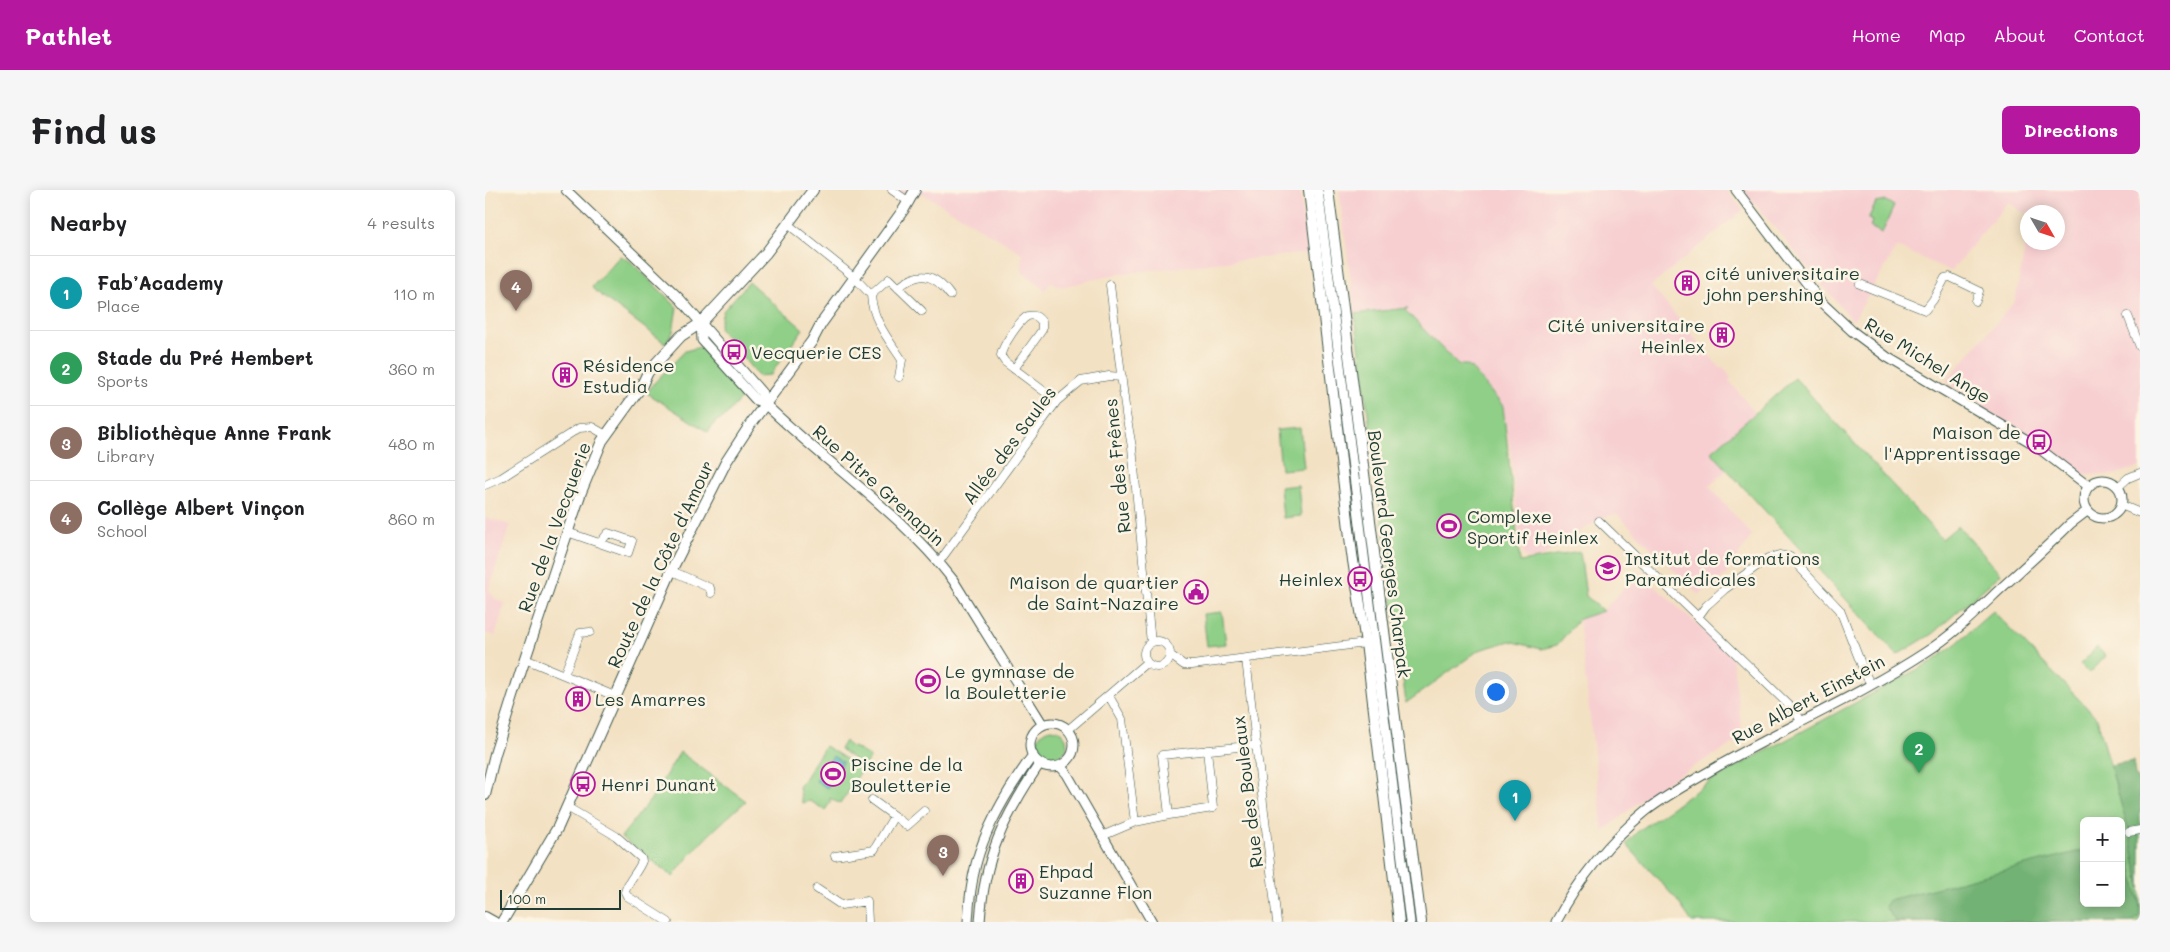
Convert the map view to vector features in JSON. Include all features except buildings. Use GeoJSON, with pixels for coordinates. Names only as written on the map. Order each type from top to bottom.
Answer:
{"type":"FeatureCollection","features":[{"type":"Feature","properties":{"kind":"main road","name":"Rue de la Vecquerie"},"geometry":{"type":"LineString","coordinates":[[485,795],[497,744],[567,532],[587,476],[606,435],[641,387],[648,372],[681,336],[701,324],[766,253],[789,225],[813,190]]}},
{"type":"Feature","properties":{"kind":"main road","name":"Route de la Côte d'Amour"},"geometry":{"type":"LineString","coordinates":[[502,922],[558,827],[672,571],[726,462],[765,404],[812,341],[821,324],[909,202],[915,190]]}},
{"type":"Feature","properties":{"kind":"main road","name":"Boulevard Georges Charpak"},"geometry":{"type":"LineString","coordinates":[[1309,190],[1352,554],[1366,643],[1399,922]]}},
{"type":"Feature","properties":{"kind":"main road","name":"Boulevard Georges Charpak"},"geometry":{"type":"LineString","coordinates":[[1328,190],[1421,922]]}},
{"type":"Feature","properties":{"kind":"main road"},"geometry":{"type":"LineString","coordinates":[[485,917],[494,922]]}},
{"type":"Feature","properties":{"kind":"street"},"geometry":{"type":"LineString","coordinates":[[566,190],[680,299],[701,324]]}},
{"type":"Feature","properties":{"kind":"street"},"geometry":{"type":"LineString","coordinates":[[893,190],[909,202]]}},
{"type":"Feature","properties":{"kind":"street"},"geometry":{"type":"LineString","coordinates":[[1319,190],[1410,922]]}},
{"type":"Feature","properties":{"kind":"street","name":"Rue Michel Ange"},"geometry":{"type":"LineString","coordinates":[[1736,190],[1821,302],[1851,331],[1887,357],[2032,444],[2089,486]]}},
{"type":"Feature","properties":{"kind":"street"},"geometry":{"type":"LineString","coordinates":[[789,225],[855,278],[871,295],[871,304],[878,323],[902,360],[899,377]]}},
{"type":"Feature","properties":{"kind":"street"},"geometry":{"type":"LineString","coordinates":[[898,288],[907,280],[918,275],[929,277],[943,285],[949,295]]}},
{"type":"Feature","properties":{"kind":"street"},"geometry":{"type":"LineString","coordinates":[[1860,284],[1925,310],[1945,278],[1950,277],[1979,291],[1976,301]]}},
{"type":"Feature","properties":{"kind":"street"},"geometry":{"type":"LineString","coordinates":[[871,295],[889,279],[922,310]]}},
{"type":"Feature","properties":{"kind":"street","name":"Rue des Frênes"},"geometry":{"type":"LineString","coordinates":[[1110,285],[1132,447],[1151,643]]}},
{"type":"Feature","properties":{"kind":"street"},"geometry":{"type":"LineString","coordinates":[[1014,369],[1042,330],[1043,322],[1037,316],[1031,315],[1024,318],[1001,349],[1001,356],[1014,369],[1057,402]]}},
{"type":"Feature","properties":{"kind":"street"},"geometry":{"type":"LineString","coordinates":[[2128,316],[2140,347]]}},
{"type":"Feature","properties":{"kind":"street","name":"Rue Pitre Grenapin"},"geometry":{"type":"LineString","coordinates":[[701,324],[702,340],[756,400],[765,404],[887,509],[939,562],[953,580],[1043,725]]}},
{"type":"Feature","properties":{"kind":"street","name":"Allée des Saules"},"geometry":{"type":"LineString","coordinates":[[939,562],[1057,402],[1081,381],[1109,376],[1122,377]]}},
{"type":"Feature","properties":{"kind":"street"},"geometry":{"type":"LineString","coordinates":[[485,486],[501,478],[579,428],[592,427],[606,435]]}},
{"type":"Feature","properties":{"kind":"street"},"geometry":{"type":"LineString","coordinates":[[2118,487],[2128,478],[2140,472]]}},
{"type":"Feature","properties":{"kind":"street"},"geometry":{"type":"LineString","coordinates":[[2101,480],[2111,482],[2118,487],[2122,497],[2121,505],[2115,514],[2105,518],[2095,517],[2087,511],[2083,502],[2084,495],[2089,486],[2101,480]]}},
{"type":"Feature","properties":{"kind":"street"},"geometry":{"type":"LineString","coordinates":[[2121,505],[2140,513]]}},
{"type":"Feature","properties":{"kind":"street","name":"Rue Albert Einstein"},"geometry":{"type":"LineString","coordinates":[[1556,922],[1565,905],[1597,861],[1613,842],[1647,811],[1675,792],[1801,720],[1910,662],[1947,638],[2070,524],[2087,511]]}},
{"type":"Feature","properties":{"kind":"street"},"geometry":{"type":"LineString","coordinates":[[1599,521],[1801,720]]}},
{"type":"Feature","properties":{"kind":"street"},"geometry":{"type":"LineString","coordinates":[[567,532],[600,543]]}},
{"type":"Feature","properties":{"kind":"street"},"geometry":{"type":"LineString","coordinates":[[1698,617],[1706,606],[1725,589],[1769,558],[1779,555],[1790,557],[1840,610],[1865,674],[1871,684]]}},
{"type":"Feature","properties":{"kind":"street"},"geometry":{"type":"LineString","coordinates":[[672,571],[710,588],[711,593]]}},
{"type":"Feature","properties":{"kind":"street"},"geometry":{"type":"LineString","coordinates":[[564,675],[580,633],[590,632]]}},
{"type":"Feature","properties":{"kind":"street"},"geometry":{"type":"LineString","coordinates":[[1158,641],[1168,647],[1170,655],[1168,661],[1161,666],[1154,666],[1147,662],[1145,654],[1151,643],[1158,641]]}},
{"type":"Feature","properties":{"kind":"street"},"geometry":{"type":"LineString","coordinates":[[1170,655],[1189,665],[1366,643]]}},
{"type":"Feature","properties":{"kind":"street"},"geometry":{"type":"LineString","coordinates":[[525,659],[617,697]]}},
{"type":"Feature","properties":{"kind":"street","name":"Rue des Bouleaux"},"geometry":{"type":"LineString","coordinates":[[1246,659],[1277,922]]}},
{"type":"Feature","properties":{"kind":"street"},"geometry":{"type":"LineString","coordinates":[[1069,729],[1147,662]]}},
{"type":"Feature","properties":{"kind":"street"},"geometry":{"type":"LineString","coordinates":[[1109,696],[1121,719],[1135,822]]}},
{"type":"Feature","properties":{"kind":"street"},"geometry":{"type":"LineString","coordinates":[[1057,723],[1069,729],[1075,742],[1074,750],[1067,762],[1060,766],[1046,766],[1040,763],[1030,748],[1033,734],[1043,725],[1057,723]]}},
{"type":"Feature","properties":{"kind":"street"},"geometry":{"type":"LineString","coordinates":[[1169,815],[1162,756],[1257,744]]}},
{"type":"Feature","properties":{"kind":"street"},"geometry":{"type":"LineString","coordinates":[[1101,836],[1135,822],[1213,808],[1207,750]]}},
{"type":"Feature","properties":{"kind":"street"},"geometry":{"type":"LineString","coordinates":[[968,922],[970,889],[983,842],[1003,800],[1033,755]]}},
{"type":"Feature","properties":{"kind":"street"},"geometry":{"type":"LineString","coordinates":[[979,922],[982,890],[994,846],[1012,806],[1040,763]]}},
{"type":"Feature","properties":{"kind":"street"},"geometry":{"type":"LineString","coordinates":[[1060,766],[1149,921]]}},
{"type":"Feature","properties":{"kind":"street"},"geometry":{"type":"LineString","coordinates":[[872,800],[907,826],[924,812]]}},
{"type":"Feature","properties":{"kind":"street"},"geometry":{"type":"LineString","coordinates":[[567,808],[615,836],[641,858],[641,866],[626,887],[625,892],[627,896],[668,922]]}},
{"type":"Feature","properties":{"kind":"street"},"geometry":{"type":"LineString","coordinates":[[835,856],[874,850],[894,816]]}},
{"type":"Feature","properties":{"kind":"street"},"geometry":{"type":"LineString","coordinates":[[2129,832],[2140,830]]}},
{"type":"Feature","properties":{"kind":"street"},"geometry":{"type":"LineString","coordinates":[[817,889],[841,905],[867,901],[868,922]]}},
{"type":"Feature","properties":{"kind":"shaded area"},"geometry":{"type":"Polygon","coordinates":[[[883,190],[1300,190],[1307,253],[1117,274],[1062,287],[1051,282],[1045,290],[1021,271],[1022,253],[920,192],[907,209],[883,190]]]}},
{"type":"Feature","properties":{"kind":"shaded area"},"geometry":{"type":"Polygon","coordinates":[[[1339,190],[1726,190],[1743,210],[1651,286],[1720,368],[1723,367],[1731,378],[1729,380],[1755,413],[1711,452],[1727,470],[1709,486],[1752,535],[1725,576],[1699,595],[1617,514],[1601,518],[1540,558],[1530,560],[1524,556],[1519,537],[1511,454],[1503,406],[1471,368],[1458,365],[1405,310],[1406,308],[1355,314],[1339,190]]]}},
{"type":"Feature","properties":{"kind":"shaded area"},"geometry":{"type":"Polygon","coordinates":[[[1743,190],[2140,190],[2140,467],[2113,475],[2081,474],[1946,381],[2015,301],[2025,250],[2065,250],[2065,205],[2020,205],[2020,210],[2008,202],[1951,271],[1897,247],[1853,321],[1743,190]]]}},
{"type":"Feature","properties":{"kind":"shaded area"},"geometry":{"type":"Polygon","coordinates":[[[485,517],[510,525],[489,589],[495,599],[505,603],[495,636],[485,633],[485,517]]]}},
{"type":"Feature","properties":{"kind":"shaded area"},"geometry":{"type":"Polygon","coordinates":[[[1639,572],[1732,656],[1743,738],[1651,791],[1603,832],[1579,619],[1603,611],[1639,572]]]}},
{"type":"Feature","properties":{"kind":"green space"},"geometry":{"type":"Polygon","coordinates":[[[1886,201],[1894,206],[1882,233],[1870,227],[1872,221],[1868,219],[1876,203],[1886,201]]]}},
{"type":"Feature","properties":{"kind":"green space"},"geometry":{"type":"Polygon","coordinates":[[[620,256],[630,261],[677,307],[673,332],[665,343],[592,287],[620,256]]]}},
{"type":"Feature","properties":{"kind":"green space"},"geometry":{"type":"Polygon","coordinates":[[[749,282],[803,329],[770,375],[758,376],[719,328],[723,311],[749,282]]]}},
{"type":"Feature","properties":{"kind":"green space","name":"Complexe Sportif Heinlex"},"geometry":{"type":"Polygon","coordinates":[[[1408,308],[1405,310],[1458,365],[1466,365],[1471,368],[1503,406],[1520,562],[1580,552],[1586,596],[1603,611],[1579,619],[1557,645],[1541,649],[1510,641],[1479,650],[1406,703],[1355,314],[1408,308]]]}},
{"type":"Feature","properties":{"kind":"green space"},"geometry":{"type":"Polygon","coordinates":[[[700,347],[744,395],[723,418],[716,421],[708,432],[647,393],[685,351],[700,347]]]}},
{"type":"Feature","properties":{"kind":"green space"},"geometry":{"type":"Polygon","coordinates":[[[1795,378],[1942,539],[1958,526],[2001,574],[1932,634],[1897,655],[1711,452],[1795,378]]]}},
{"type":"Feature","properties":{"kind":"green space"},"geometry":{"type":"Polygon","coordinates":[[[1300,428],[1304,468],[1281,470],[1277,430],[1300,428]]]}},
{"type":"Feature","properties":{"kind":"green space"},"geometry":{"type":"Polygon","coordinates":[[[1298,485],[1301,516],[1283,518],[1280,487],[1298,485]]]}},
{"type":"Feature","properties":{"kind":"green space"},"geometry":{"type":"Polygon","coordinates":[[[1993,611],[2097,718],[2125,817],[2080,817],[2080,907],[2125,907],[2125,818],[2140,887],[2140,920],[2137,922],[1692,922],[1676,899],[1626,844],[1637,832],[1710,781],[1933,661],[1957,643],[1993,611]]]}},
{"type":"Feature","properties":{"kind":"green space"},"geometry":{"type":"Polygon","coordinates":[[[1222,612],[1226,644],[1207,646],[1203,614],[1222,612]]]}},
{"type":"Feature","properties":{"kind":"green space"},"geometry":{"type":"Polygon","coordinates":[[[2097,647],[2106,656],[2090,673],[2080,664],[2097,647]]]}},
{"type":"Feature","properties":{"kind":"green space"},"geometry":{"type":"Polygon","coordinates":[[[1052,729],[1058,730],[1066,738],[1066,750],[1058,758],[1052,759],[1046,758],[1038,750],[1037,744],[1038,738],[1046,730],[1052,729]]]}},
{"type":"Feature","properties":{"kind":"green space","name":"Piscine de la Bouletterie"},"geometry":{"type":"Polygon","coordinates":[[[845,741],[852,748],[854,747],[870,757],[852,785],[854,786],[852,790],[850,789],[840,804],[830,798],[830,803],[825,810],[810,801],[802,803],[799,787],[825,746],[851,762],[854,759],[840,749],[845,741]]]}},
{"type":"Feature","properties":{"kind":"green space"},"geometry":{"type":"Polygon","coordinates":[[[680,752],[746,801],[698,846],[673,877],[621,837],[651,799],[680,752]]]}},
{"type":"Feature","properties":{"kind":"green space"},"geometry":{"type":"Polygon","coordinates":[[[2133,761],[2135,775],[2140,784],[2140,887],[2129,832],[2110,765],[2133,761]]]}},
{"type":"Feature","properties":{"kind":"green space"},"geometry":{"type":"Polygon","coordinates":[[[2125,839],[2140,906],[2140,916],[2131,922],[1896,922],[1885,907],[1889,900],[2080,851],[2080,907],[2125,907],[2125,839]]]}},
{"type":"Feature","properties":{"kind":"water"},"geometry":{"type":"Polygon","coordinates":[[[833,756],[843,762],[827,788],[816,781],[833,756]]]}},
{"type":"Feature","properties":{"kind":"place","name":"cité universitaire john pershing"},"geometry":{"type":"Point","coordinates":[1687,283]}},
{"type":"Feature","properties":{"kind":"place","name":"Collège Albert Vinçon"},"geometry":{"type":"Point","coordinates":[516,311]}},
{"type":"Feature","properties":{"kind":"place","name":"Cité universitaire Heinlex"},"geometry":{"type":"Point","coordinates":[1722,335]}},
{"type":"Feature","properties":{"kind":"place","name":"Vecquerie CES"},"geometry":{"type":"Point","coordinates":[734,352]}},
{"type":"Feature","properties":{"kind":"place","name":"Résidence Estudia"},"geometry":{"type":"Point","coordinates":[565,375]}},
{"type":"Feature","properties":{"kind":"place","name":"Maison de l'Apprentissage"},"geometry":{"type":"Point","coordinates":[2039,442]}},
{"type":"Feature","properties":{"kind":"place","name":"Complexe Sportif Heinlex"},"geometry":{"type":"Point","coordinates":[1449,526]}},
{"type":"Feature","properties":{"kind":"place","name":"Institut de formations Paramédicales"},"geometry":{"type":"Point","coordinates":[1608,568]}},
{"type":"Feature","properties":{"kind":"place","name":"Heinlex"},"geometry":{"type":"Point","coordinates":[1360,579]}},
{"type":"Feature","properties":{"kind":"place","name":"Maison de quartier de Saint-Nazaire"},"geometry":{"type":"Point","coordinates":[1196,592]}},
{"type":"Feature","properties":{"kind":"place","name":"Le gymnase de la Bouletterie"},"geometry":{"type":"Point","coordinates":[928,681]}},
{"type":"Feature","properties":{"kind":"place","name":"Les Amarres"},"geometry":{"type":"Point","coordinates":[578,699]}},
{"type":"Feature","properties":{"kind":"place","name":"Stade du Pré Hembert"},"geometry":{"type":"Point","coordinates":[1919,773]}},
{"type":"Feature","properties":{"kind":"place","name":"Piscine de la Bouletterie"},"geometry":{"type":"Point","coordinates":[833,774]}},
{"type":"Feature","properties":{"kind":"place","name":"Henri Dunant"},"geometry":{"type":"Point","coordinates":[583,784]}},
{"type":"Feature","properties":{"kind":"place","name":"Fab’Academy"},"geometry":{"type":"Point","coordinates":[1515,821]}},
{"type":"Feature","properties":{"kind":"place","name":"Bibliothèque Anne Frank"},"geometry":{"type":"Point","coordinates":[943,876]}},
{"type":"Feature","properties":{"kind":"place","name":"Ehpad Suzanne Flon"},"geometry":{"type":"Point","coordinates":[1021,881]}}]}
